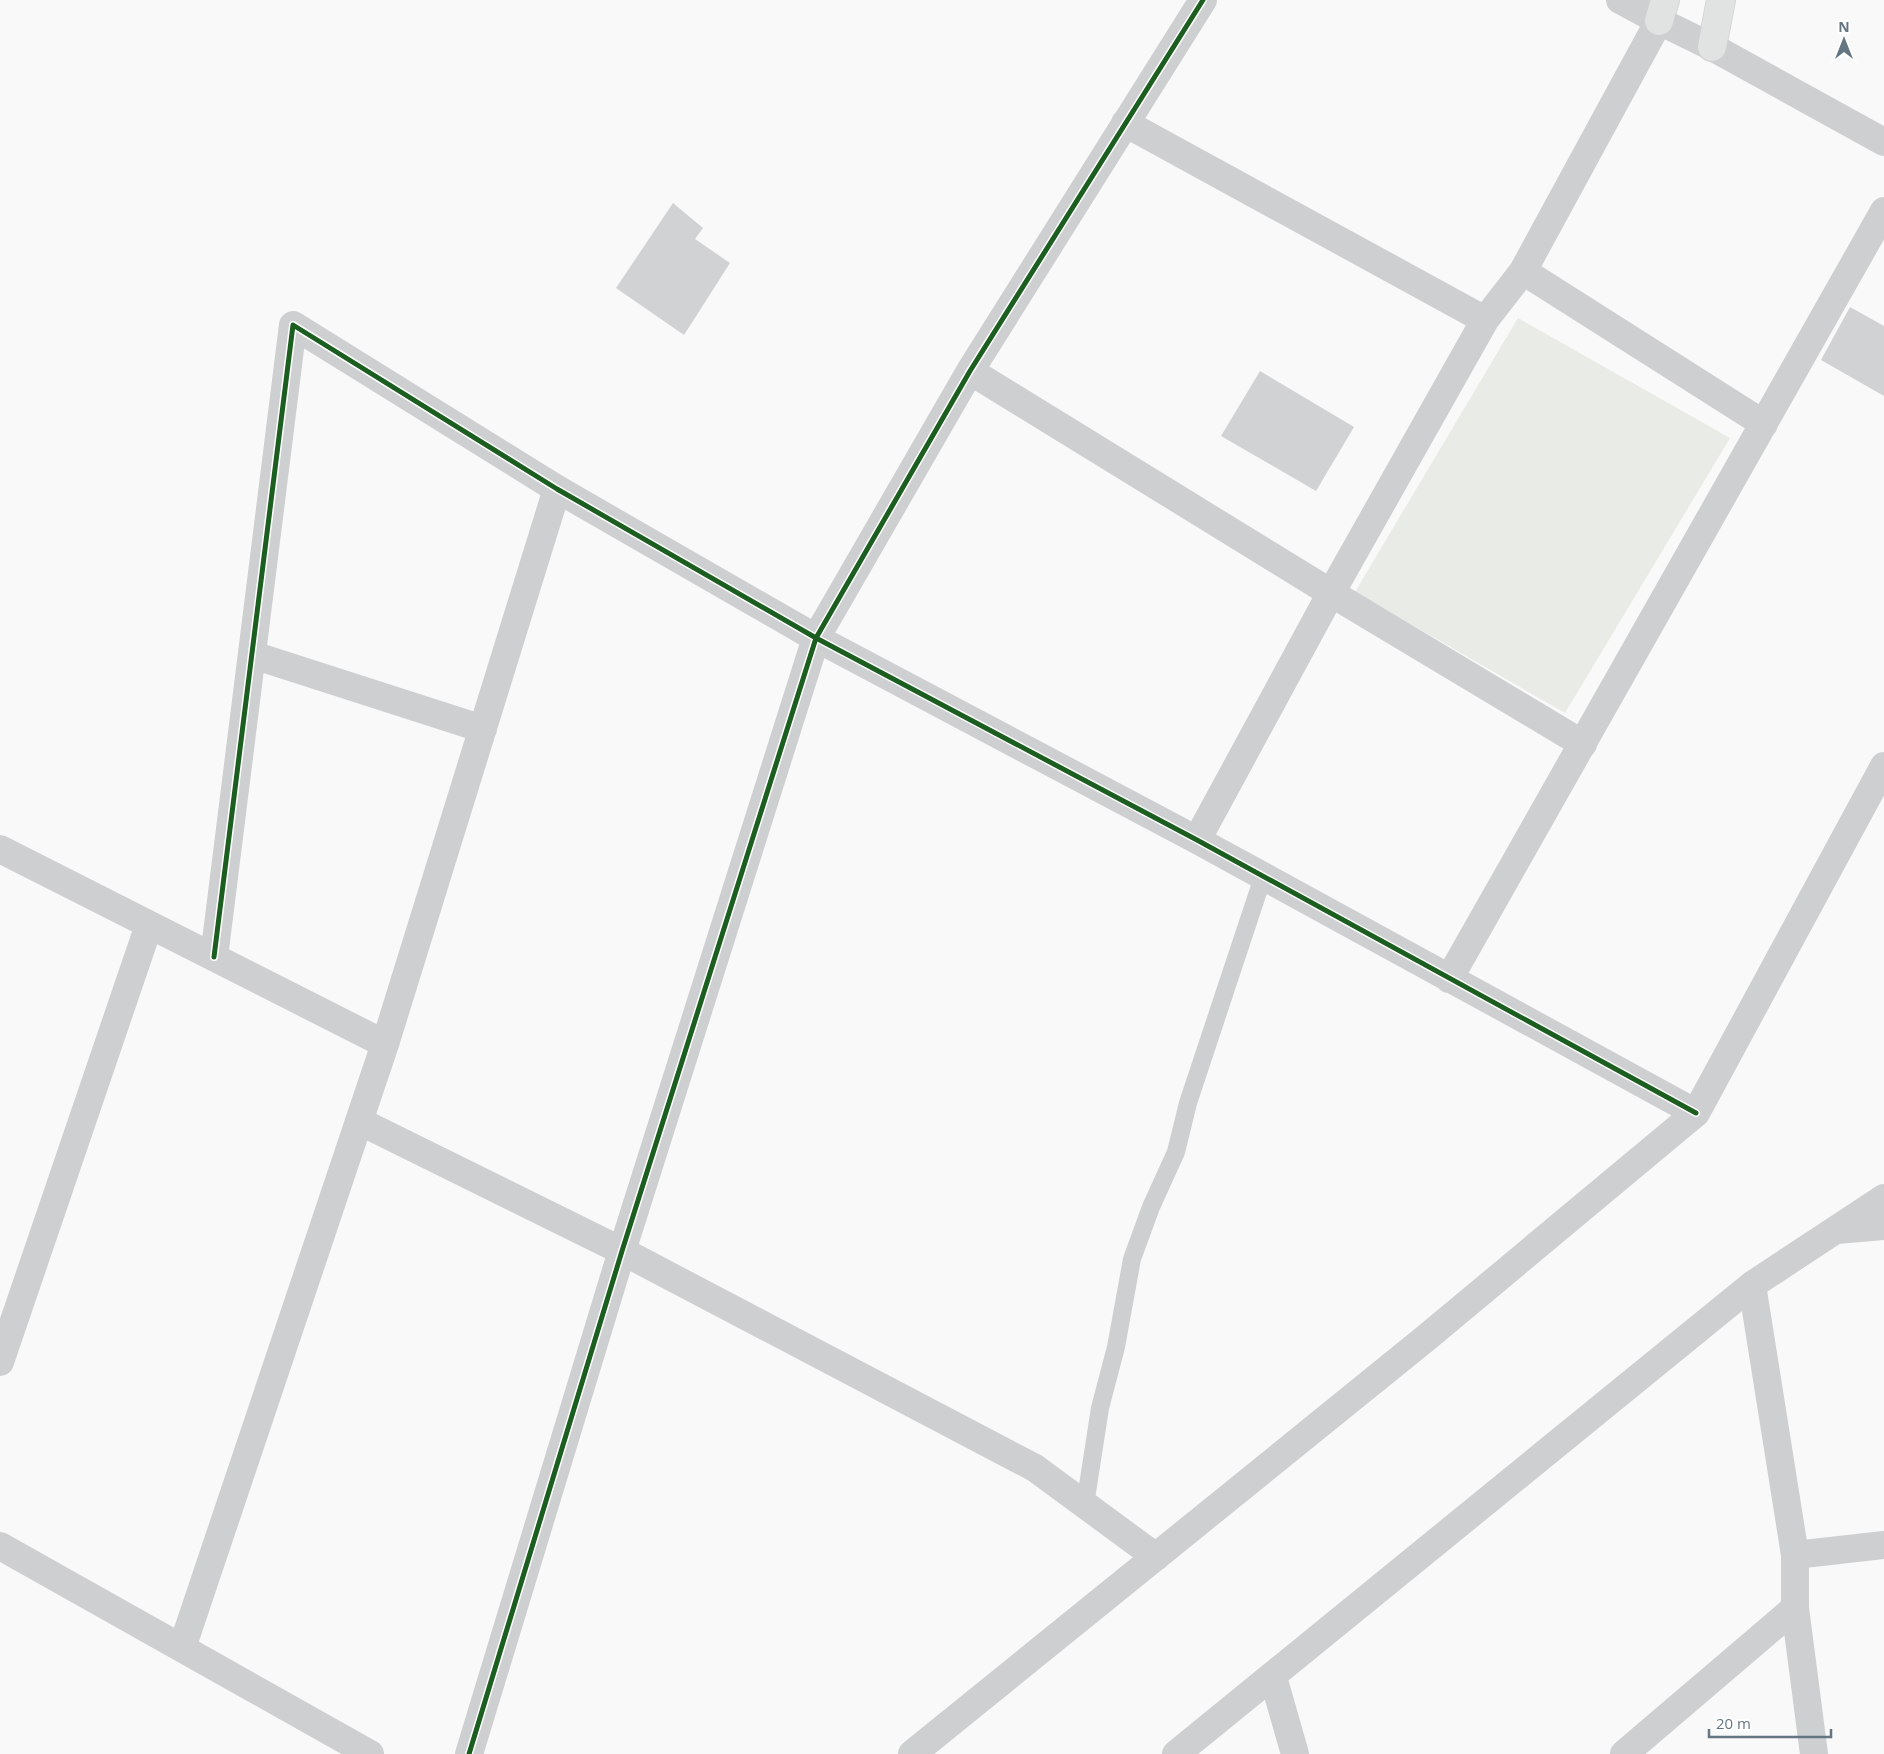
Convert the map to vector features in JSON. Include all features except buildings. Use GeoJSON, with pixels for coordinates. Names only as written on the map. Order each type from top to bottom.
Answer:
{"type":"FeatureCollection","features":[{"type":"Feature","properties":{"kind":"street"},"geometry":{"type":"LineString","coordinates":[[468,1754],[622,1251],[816,638],[970,370],[1203,0]]}},
{"type":"Feature","properties":{"kind":"street"},"geometry":{"type":"LineString","coordinates":[[1620,0],[1662,11],[1712,46],[1884,142]]}},
{"type":"Feature","properties":{"kind":"street"},"geometry":{"type":"LineString","coordinates":[[1712,46],[1721,0]]}},
{"type":"Feature","properties":{"kind":"street"},"geometry":{"type":"LineString","coordinates":[[1197,840],[1331,593],[1485,320],[1523,271],[1662,11]]}},
{"type":"Feature","properties":{"kind":"street"},"geometry":{"type":"LineString","coordinates":[[1125,123],[1485,320]]}},
{"type":"Feature","properties":{"kind":"street"},"geometry":{"type":"LineString","coordinates":[[1449,979],[1884,211]]}},
{"type":"Feature","properties":{"kind":"street"},"geometry":{"type":"LineString","coordinates":[[1523,271],[1764,424]]}},
{"type":"Feature","properties":{"kind":"street"},"geometry":{"type":"LineString","coordinates":[[214,958],[293,325],[557,489],[816,638],[1197,840],[1696,1113]]}},
{"type":"Feature","properties":{"kind":"street"},"geometry":{"type":"LineString","coordinates":[[970,370],[1331,593],[1583,744]]}},
{"type":"Feature","properties":{"kind":"street"},"geometry":{"type":"LineString","coordinates":[[182,1648],[385,1044],[557,489]]}},
{"type":"Feature","properties":{"kind":"street"},"geometry":{"type":"LineString","coordinates":[[252,655],[483,728]]}},
{"type":"Feature","properties":{"kind":"street"},"geometry":{"type":"LineString","coordinates":[[912,1754],[1426,1338],[1696,1113],[1884,766]]}},
{"type":"Feature","properties":{"kind":"street"},"geometry":{"type":"LineString","coordinates":[[0,849],[385,1044]]}},
{"type":"Feature","properties":{"kind":"street"},"geometry":{"type":"LineString","coordinates":[[0,1362],[149,925]]}},
{"type":"Feature","properties":{"kind":"street"},"geometry":{"type":"LineString","coordinates":[[359,1121],[622,1251],[1035,1468],[1156,1557]]}},
{"type":"Feature","properties":{"kind":"street"},"geometry":{"type":"LineString","coordinates":[[1176,1754],[1273,1677],[1752,1285],[1884,1198]]}},
{"type":"Feature","properties":{"kind":"street"},"geometry":{"type":"LineString","coordinates":[[1833,1231],[1884,1226]]}},
{"type":"Feature","properties":{"kind":"street"},"geometry":{"type":"LineString","coordinates":[[1752,1285],[1795,1555],[1795,1608],[1814,1754]]}},
{"type":"Feature","properties":{"kind":"street"},"geometry":{"type":"LineString","coordinates":[[1795,1555],[1884,1545]]}},
{"type":"Feature","properties":{"kind":"street"},"geometry":{"type":"LineString","coordinates":[[0,1546],[370,1754]]}},
{"type":"Feature","properties":{"kind":"street"},"geometry":{"type":"LineString","coordinates":[[1624,1754],[1795,1608]]}},
{"type":"Feature","properties":{"kind":"street"},"geometry":{"type":"LineString","coordinates":[[1273,1677],[1295,1754]]}},
{"type":"Feature","properties":{"kind":"lane"},"geometry":{"type":"LineString","coordinates":[[1085,1505],[1100,1408],[1116,1347],[1132,1259],[1151,1207],[1176,1152],[1188,1103],[1263,877]]}},
{"type":"Feature","properties":{"kind":"shaded area"},"geometry":{"type":"Polygon","coordinates":[[[1518,318],[1730,438],[1565,713],[1355,592],[1518,318]]]}},
{"type":"Feature","properties":{"kind":"cycle path"},"geometry":{"type":"LineString","coordinates":[[469,1754],[622,1251],[816,638],[970,371],[1203,0]]}},
{"type":"Feature","properties":{"kind":"cycle path"},"geometry":{"type":"LineString","coordinates":[[214,957],[293,325],[557,489],[816,638],[1197,840],[1696,1113]]}}]}
